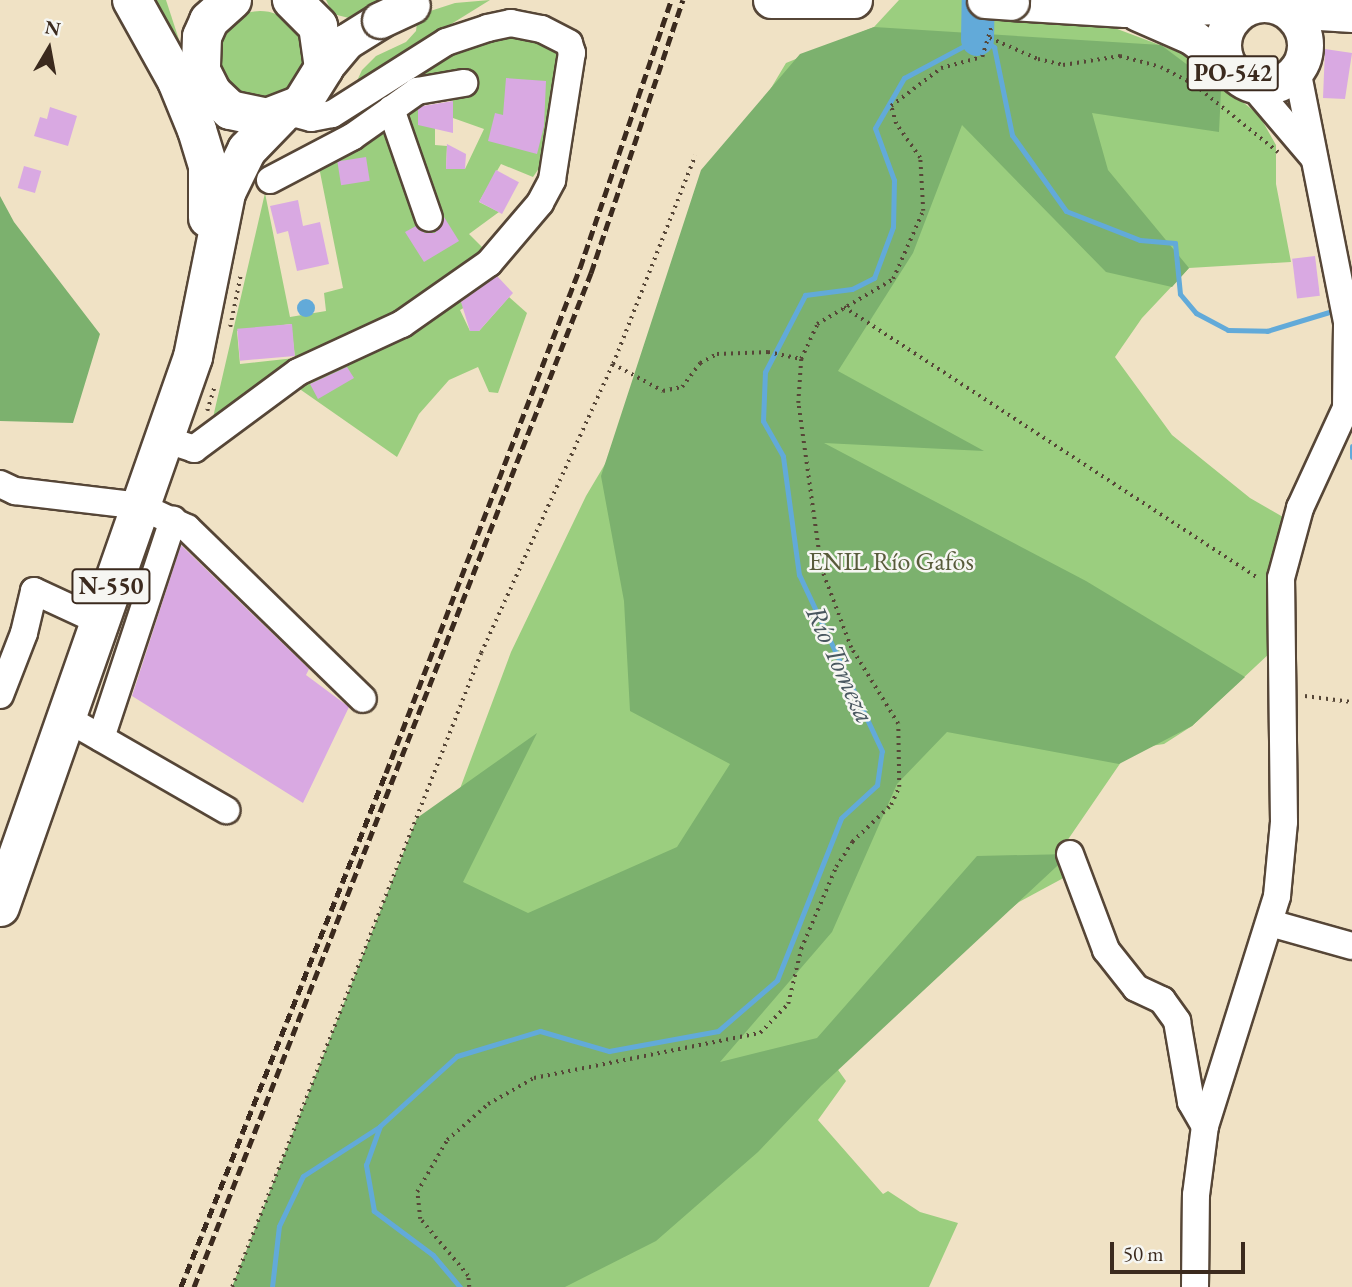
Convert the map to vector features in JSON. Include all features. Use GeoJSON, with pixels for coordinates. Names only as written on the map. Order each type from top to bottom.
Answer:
{"type":"FeatureCollection","features":[{"type":"Feature","properties":{"kind":"highway"},"geometry":{"type":"LineString","coordinates":[[132,0],[177,81],[208,166],[210,193],[198,285],[215,328]]}},
{"type":"Feature","properties":{"kind":"highway"},"geometry":{"type":"LineString","coordinates":[[188,0],[202,37]]}},
{"type":"Feature","properties":{"kind":"highway"},"geometry":{"type":"LineString","coordinates":[[202,37],[209,21],[232,0]]}},
{"type":"Feature","properties":{"kind":"highway"},"geometry":{"type":"LineString","coordinates":[[303,4],[323,40],[324,68]]}},
{"type":"Feature","properties":{"kind":"highway","name":"N-550"},"geometry":{"type":"LineString","coordinates":[[0,907],[99,621],[156,513],[164,439],[215,328],[226,193],[199,60],[202,37]]}},
{"type":"Feature","properties":{"kind":"highway","name":"N-550"},"geometry":{"type":"LineString","coordinates":[[226,193],[247,150],[284,114],[312,94],[324,68]]}},
{"type":"Feature","properties":{"kind":"highway"},"geometry":{"type":"LineString","coordinates":[[205,82],[230,110],[254,117],[284,114]]}},
{"type":"Feature","properties":{"kind":"main road"},"geometry":{"type":"LineString","coordinates":[[771,0],[854,0]]}},
{"type":"Feature","properties":{"kind":"main road"},"geometry":{"type":"LineString","coordinates":[[998,1],[1298,20]]}},
{"type":"Feature","properties":{"kind":"main road"},"geometry":{"type":"LineString","coordinates":[[324,68],[347,41],[380,20],[420,3]]}},
{"type":"Feature","properties":{"kind":"main road"},"geometry":{"type":"LineString","coordinates":[[1125,9],[1191,36],[1226,62]]}},
{"type":"Feature","properties":{"kind":"main road","name":"PO-542"},"geometry":{"type":"LineString","coordinates":[[1298,20],[1277,85],[1252,85],[1226,62],[1226,28],[1298,20],[1352,14]]}},
{"type":"Feature","properties":{"kind":"main road","name":"PO-542"},"geometry":{"type":"LineString","coordinates":[[1298,20],[1324,36],[1352,33]]}},
{"type":"Feature","properties":{"kind":"street"},"geometry":{"type":"LineString","coordinates":[[1195,1287],[1196,1195],[1205,1126],[1278,896],[1284,822],[1282,578],[1300,508],[1346,398],[1347,322],[1314,158],[1298,20],[1352,3]]}},
{"type":"Feature","properties":{"kind":"street"},"geometry":{"type":"LineString","coordinates":[[164,439],[194,449],[299,372],[401,324],[489,263],[540,203],[552,180],[572,53],[569,43],[541,29],[511,23],[488,27],[434,48],[354,102],[321,117],[284,114]]}},
{"type":"Feature","properties":{"kind":"street"},"geometry":{"type":"LineString","coordinates":[[270,180],[381,116],[417,91],[464,83]]}},
{"type":"Feature","properties":{"kind":"street"},"geometry":{"type":"LineString","coordinates":[[1252,85],[1314,158]]}},
{"type":"Feature","properties":{"kind":"street"},"geometry":{"type":"LineString","coordinates":[[354,102],[381,116],[429,218]]}},
{"type":"Feature","properties":{"kind":"street"},"geometry":{"type":"LineString","coordinates":[[0,484],[15,491],[156,513],[187,528],[363,699]]}},
{"type":"Feature","properties":{"kind":"street"},"geometry":{"type":"LineString","coordinates":[[101,738],[156,513]]}},
{"type":"Feature","properties":{"kind":"street"},"geometry":{"type":"LineString","coordinates":[[0,695],[24,633],[34,591],[99,621]]}},
{"type":"Feature","properties":{"kind":"street"},"geometry":{"type":"LineString","coordinates":[[65,718],[226,810]]}},
{"type":"Feature","properties":{"kind":"street"},"geometry":{"type":"LineString","coordinates":[[1070,854],[1105,950],[1136,988],[1162,1000],[1177,1021],[1191,1102],[1205,1126]]}},
{"type":"Feature","properties":{"kind":"street"},"geometry":{"type":"LineString","coordinates":[[1270,923],[1352,946]]}},
{"type":"Feature","properties":{"kind":"path"},"geometry":{"type":"LineString","coordinates":[[469,1287],[468,1276],[419,1219],[417,1192],[447,1140],[488,1104],[534,1078],[760,1033],[788,1004],[801,949],[836,867],[852,842],[891,805],[899,787],[898,724],[851,648],[821,568],[798,403],[801,359],[817,324],[893,279],[923,211],[920,158],[896,124],[891,106],[940,68],[982,57],[990,38],[1038,59],[1063,65],[1120,56],[1161,67],[1195,85],[1280,153]]}},
{"type":"Feature","properties":{"kind":"path"},"geometry":{"type":"LineString","coordinates":[[232,1287],[481,653],[613,364],[695,156]]}},
{"type":"Feature","properties":{"kind":"path"},"geometry":{"type":"LineString","coordinates":[[215,328],[243,261]]}},
{"type":"Feature","properties":{"kind":"path"},"geometry":{"type":"LineString","coordinates":[[844,307],[1262,580],[1282,578]]}},
{"type":"Feature","properties":{"kind":"path"},"geometry":{"type":"LineString","coordinates":[[613,364],[663,391],[682,387],[700,363],[717,354],[770,353],[801,359]]}},
{"type":"Feature","properties":{"kind":"path"},"geometry":{"type":"LineString","coordinates":[[202,443],[218,376]]}},
{"type":"Feature","properties":{"kind":"path"},"geometry":{"type":"LineString","coordinates":[[1282,693],[1352,702]]}},
{"type":"Feature","properties":{"kind":"green space"},"geometry":{"type":"Polygon","coordinates":[[[145,0],[166,0],[182,49],[174,53],[145,0]]]}},
{"type":"Feature","properties":{"kind":"green space"},"geometry":{"type":"Polygon","coordinates":[[[326,0],[397,0],[349,18],[333,14],[326,0]]]}},
{"type":"Feature","properties":{"kind":"green space"},"geometry":{"type":"Polygon","coordinates":[[[490,0],[356,83],[362,70],[376,56],[406,42],[416,31],[418,15],[455,3],[490,0]]]}},
{"type":"Feature","properties":{"kind":"green space","name":"ENIL Río Gafos"},"geometry":{"type":"Polygon","coordinates":[[[899,0],[986,0],[1104,24],[1181,53],[1259,115],[1276,145],[1276,184],[1291,262],[1189,268],[1142,318],[1115,357],[1172,435],[1250,498],[1283,517],[1273,561],[1271,652],[1192,726],[1164,744],[1130,749],[1056,857],[1069,875],[1019,902],[915,987],[836,1067],[846,1081],[818,1120],[883,1194],[888,1191],[920,1212],[958,1223],[929,1287],[274,1287],[511,652],[586,496],[611,454],[761,105],[786,63],[874,27],[899,0]]]}},
{"type":"Feature","properties":{"kind":"green space"},"geometry":{"type":"Polygon","coordinates":[[[260,11],[277,15],[292,24],[301,39],[305,56],[301,73],[292,88],[277,97],[260,101],[243,97],[228,88],[219,73],[215,56],[219,39],[228,24],[243,15],[260,11]]]}},
{"type":"Feature","properties":{"kind":"green space","name":"ENIL Río Gafos"},"geometry":{"type":"Polygon","coordinates":[[[874,27],[1161,45],[1221,90],[1219,132],[1092,113],[1108,170],[1189,268],[1172,287],[1106,272],[962,125],[913,253],[838,371],[984,451],[824,443],[1086,581],[1245,677],[1192,726],[1119,764],[947,732],[897,784],[832,932],[720,1062],[817,1038],[977,856],[1070,854],[821,1086],[758,1152],[656,1241],[565,1287],[232,1287],[417,818],[537,733],[463,882],[528,913],[677,847],[730,764],[630,711],[624,601],[601,476],[701,170],[800,54],[874,27]]]}},
{"type":"Feature","properties":{"kind":"green space"},"geometry":{"type":"Polygon","coordinates":[[[525,31],[564,53],[542,164],[533,177],[501,164],[479,202],[499,212],[469,234],[486,251],[393,319],[296,358],[211,426],[265,193],[290,317],[326,311],[324,293],[343,288],[318,162],[419,96],[418,124],[435,126],[435,145],[447,146],[446,169],[465,169],[484,129],[453,118],[452,85],[377,109],[371,101],[474,39],[525,31]],[[291,324],[237,331],[240,364],[295,358],[291,324]]]}},
{"type":"Feature","properties":{"kind":"green space"},"geometry":{"type":"Polygon","coordinates":[[[0,196],[14,222],[100,334],[73,423],[0,421],[0,196]]]}},
{"type":"Feature","properties":{"kind":"green space"},"geometry":{"type":"Polygon","coordinates":[[[454,293],[465,307],[460,310],[470,331],[479,331],[509,297],[527,313],[498,393],[489,392],[478,367],[449,380],[419,414],[397,457],[291,383],[454,293]]]}},
{"type":"Feature","properties":{"kind":"water"},"geometry":{"type":"Polygon","coordinates":[[[306,299],[312,302],[315,308],[312,314],[306,317],[300,314],[297,308],[300,302],[306,299]]]}},
{"type":"Feature","properties":{"kind":"building"},"geometry":{"type":"Polygon","coordinates":[[[1325,49],[1352,53],[1345,99],[1323,98],[1325,49]]]}},
{"type":"Feature","properties":{"kind":"building"},"geometry":{"type":"Polygon","coordinates":[[[506,78],[546,81],[544,126],[537,154],[488,141],[495,113],[503,115],[506,78]]]}},
{"type":"Feature","properties":{"kind":"building"},"geometry":{"type":"Polygon","coordinates":[[[453,101],[453,133],[418,125],[418,109],[453,101]]]}},
{"type":"Feature","properties":{"kind":"building"},"geometry":{"type":"Polygon","coordinates":[[[50,107],[77,116],[68,146],[34,136],[40,117],[47,119],[50,107]]]}},
{"type":"Feature","properties":{"kind":"building"},"geometry":{"type":"Polygon","coordinates":[[[447,144],[466,154],[465,169],[446,169],[447,144]]]}},
{"type":"Feature","properties":{"kind":"building"},"geometry":{"type":"Polygon","coordinates":[[[366,157],[370,181],[341,185],[337,162],[366,157]]]}},
{"type":"Feature","properties":{"kind":"building"},"geometry":{"type":"Polygon","coordinates":[[[24,166],[41,171],[35,193],[18,188],[24,166]]]}},
{"type":"Feature","properties":{"kind":"building"},"geometry":{"type":"Polygon","coordinates":[[[496,170],[519,182],[502,214],[479,202],[496,170]]]}},
{"type":"Feature","properties":{"kind":"building"},"geometry":{"type":"Polygon","coordinates":[[[298,200],[303,226],[320,222],[329,264],[297,271],[288,231],[277,234],[270,206],[298,200]]]}},
{"type":"Feature","properties":{"kind":"building"},"geometry":{"type":"Polygon","coordinates":[[[444,217],[459,241],[424,262],[405,232],[416,226],[425,233],[435,233],[444,217]]]}},
{"type":"Feature","properties":{"kind":"building"},"geometry":{"type":"Polygon","coordinates":[[[1315,256],[1320,296],[1297,299],[1292,259],[1315,256]]]}},
{"type":"Feature","properties":{"kind":"building"},"geometry":{"type":"Polygon","coordinates":[[[497,276],[513,293],[479,331],[470,331],[461,302],[497,276]]]}},
{"type":"Feature","properties":{"kind":"building"},"geometry":{"type":"Polygon","coordinates":[[[292,324],[295,356],[240,361],[237,329],[292,324]]]}},
{"type":"Feature","properties":{"kind":"building"},"geometry":{"type":"Polygon","coordinates":[[[347,367],[354,378],[318,399],[310,384],[347,367]]]}},
{"type":"Feature","properties":{"kind":"building"},"geometry":{"type":"Polygon","coordinates":[[[181,545],[309,669],[306,675],[349,707],[303,803],[132,696],[181,545]]]}},
{"type":"Feature","properties":{"kind":"waterway","name":"Río Tomeza"},"geometry":{"type":"LineString","coordinates":[[977,39],[978,0]]}},
{"type":"Feature","properties":{"kind":"waterway","name":"Río Tomeza"},"geometry":{"type":"LineString","coordinates":[[460,1287],[433,1255],[374,1211],[366,1165],[380,1126],[457,1056],[540,1031],[609,1051],[718,1031],[777,980],[841,818],[877,785],[882,751],[799,575],[783,456],[763,421],[765,372],[805,295],[852,289],[874,278],[893,227],[894,180],[875,128],[904,78],[977,39],[987,42],[994,47],[1012,135],[1066,211],[1140,240],[1175,243],[1180,294],[1196,313],[1228,330],[1267,331],[1329,312]]}},
{"type":"Feature","properties":{"kind":"waterway"},"geometry":{"type":"LineString","coordinates":[[1352,446],[1352,457]]}},
{"type":"Feature","properties":{"kind":"waterway","name":"Río Tomeza"},"geometry":{"type":"LineString","coordinates":[[272,1287],[279,1226],[303,1176],[379,1127]]}},
{"type":"Feature","properties":{"kind":"railway"},"geometry":{"type":"LineString","coordinates":[[181,1287],[386,773],[580,268],[671,0]]}},
{"type":"Feature","properties":{"kind":"railway"},"geometry":{"type":"LineString","coordinates":[[194,1287],[591,273],[683,0]]}}]}
